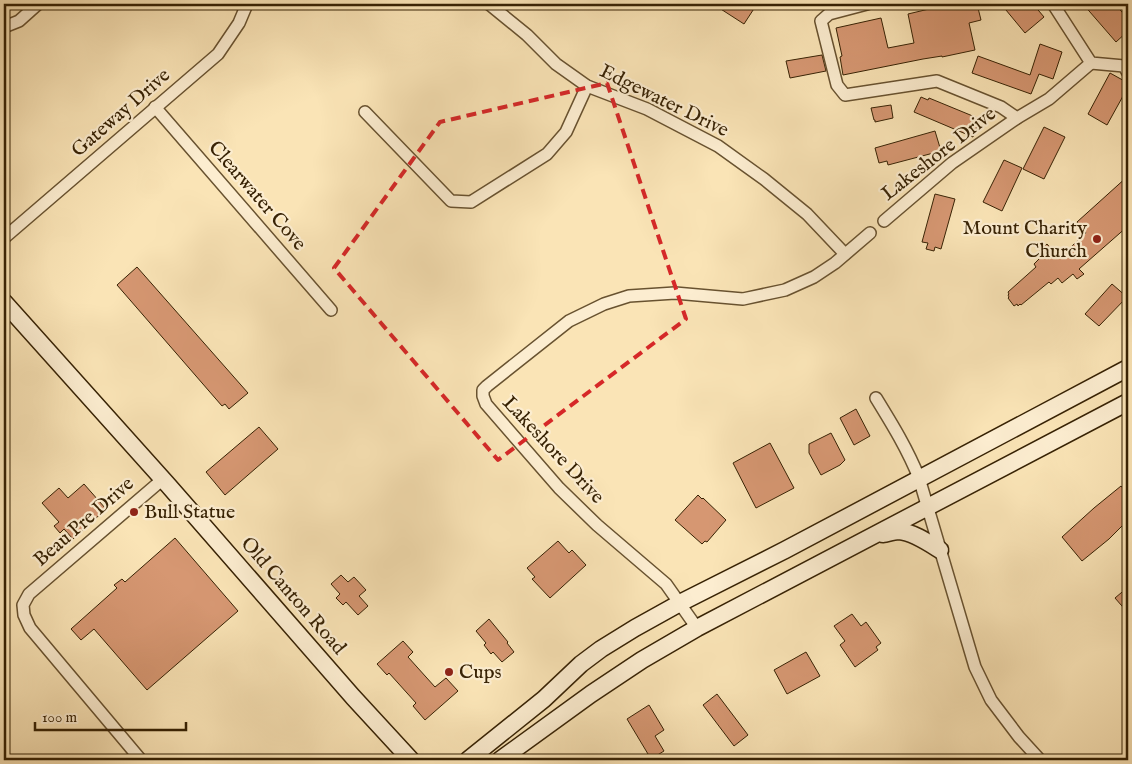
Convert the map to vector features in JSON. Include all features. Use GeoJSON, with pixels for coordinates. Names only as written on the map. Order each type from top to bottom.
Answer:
{"type":"FeatureCollection","features":[{"type":"Feature","properties":{"kind":"main road","name":"Old Canton Road"},"geometry":{"type":"LineString","coordinates":[[4,302],[163,478],[353,697],[411,760]]}},
{"type":"Feature","properties":{"kind":"main road"},"geometry":{"type":"LineString","coordinates":[[468,760],[544,699],[581,664],[634,628],[1128,368]]}},
{"type":"Feature","properties":{"kind":"main road"},"geometry":{"type":"LineString","coordinates":[[500,760],[598,689],[642,660],[697,628],[1128,402]]}},
{"type":"Feature","properties":{"kind":"main road"},"geometry":{"type":"LineString","coordinates":[[873,536],[890,532],[905,532],[940,550]]}},
{"type":"Feature","properties":{"kind":"street"},"geometry":{"type":"LineString","coordinates":[[4,27],[19,21],[38,4]]}},
{"type":"Feature","properties":{"kind":"street","name":"Gateway Drive"},"geometry":{"type":"LineString","coordinates":[[4,238],[218,54],[239,23],[247,4]]}},
{"type":"Feature","properties":{"kind":"street","name":"Edgewater Drive"},"geometry":{"type":"LineString","coordinates":[[489,4],[528,35],[556,64],[587,86],[647,109],[718,146],[764,179],[807,214],[845,254]]}},
{"type":"Feature","properties":{"kind":"street","name":"Lakeshore Drive"},"geometry":{"type":"LineString","coordinates":[[867,4],[829,14],[821,21],[837,85],[845,95],[937,81],[1001,107],[1017,118]]}},
{"type":"Feature","properties":{"kind":"street"},"geometry":{"type":"LineString","coordinates":[[1053,4],[1092,63],[1124,66],[1128,73]]}},
{"type":"Feature","properties":{"kind":"street","name":"Lakeshore Drive"},"geometry":{"type":"LineString","coordinates":[[884,221],[952,163],[1017,118],[1049,99],[1092,63]]}},
{"type":"Feature","properties":{"kind":"street"},"geometry":{"type":"LineString","coordinates":[[365,112],[452,201],[472,202],[547,154],[566,132],[587,86]]}},
{"type":"Feature","properties":{"kind":"street","name":"Clearwater Cove"},"geometry":{"type":"LineString","coordinates":[[155,107],[331,310]]}},
{"type":"Feature","properties":{"kind":"street","name":"Lakeshore Drive"},"geometry":{"type":"LineString","coordinates":[[697,628],[666,584],[597,525],[560,488],[486,404],[483,390],[505,370],[569,321],[604,304],[629,296],[675,293],[743,299],[785,290],[814,277],[834,264],[870,233]]}},
{"type":"Feature","properties":{"kind":"street"},"geometry":{"type":"LineString","coordinates":[[876,398],[897,432],[919,478],[974,667],[992,700],[1018,736],[1040,760]]}},
{"type":"Feature","properties":{"kind":"street","name":"Beau Pre Drive"},"geometry":{"type":"LineString","coordinates":[[141,760],[30,628],[24,615],[23,605],[29,594],[163,478]]}},
{"type":"Feature","properties":{"kind":"highlighted area"},"geometry":{"type":"Polygon","coordinates":[[[607,83],[686,319],[498,460],[334,268],[440,122],[607,83]]]}},
{"type":"Feature","properties":{"kind":"building"},"geometry":{"type":"Polygon","coordinates":[[[713,4],[757,4],[744,24],[713,4]]]}},
{"type":"Feature","properties":{"kind":"building"},"geometry":{"type":"Polygon","coordinates":[[[950,4],[977,4],[981,20],[969,23],[975,50],[843,75],[840,57],[842,56],[836,28],[881,18],[888,48],[914,43],[908,14],[950,4]]]}},
{"type":"Feature","properties":{"kind":"building"},"geometry":{"type":"Polygon","coordinates":[[[1001,4],[1033,4],[1044,17],[1025,33],[1001,4]]]}},
{"type":"Feature","properties":{"kind":"building"},"geometry":{"type":"Polygon","coordinates":[[[1083,4],[1115,4],[1128,19],[1128,31],[1116,42],[1083,4]]]}},
{"type":"Feature","properties":{"kind":"building"},"geometry":{"type":"Polygon","coordinates":[[[1040,44],[1062,52],[1053,79],[1039,74],[1031,94],[972,73],[978,56],[1030,75],[1040,44]]]}},
{"type":"Feature","properties":{"kind":"building"},"geometry":{"type":"Polygon","coordinates":[[[822,55],[826,71],[790,78],[786,61],[822,55]]]}},
{"type":"Feature","properties":{"kind":"building"},"geometry":{"type":"Polygon","coordinates":[[[1110,73],[1128,83],[1128,87],[1107,125],[1088,114],[1110,73]]]}},
{"type":"Feature","properties":{"kind":"building"},"geometry":{"type":"Polygon","coordinates":[[[921,97],[928,100],[929,98],[980,119],[973,137],[914,112],[921,97]]]}},
{"type":"Feature","properties":{"kind":"building"},"geometry":{"type":"Polygon","coordinates":[[[891,105],[893,118],[875,122],[871,108],[891,105]]]}},
{"type":"Feature","properties":{"kind":"building"},"geometry":{"type":"Polygon","coordinates":[[[1044,127],[1065,137],[1044,179],[1023,169],[1044,127]]]}},
{"type":"Feature","properties":{"kind":"building"},"geometry":{"type":"Polygon","coordinates":[[[935,131],[941,151],[888,165],[887,161],[879,163],[875,148],[935,131]]]}},
{"type":"Feature","properties":{"kind":"building"},"geometry":{"type":"Polygon","coordinates":[[[1004,160],[1022,168],[1002,211],[983,202],[1004,160]]]}},
{"type":"Feature","properties":{"kind":"building","name":"Mount Charity Church"},"geometry":{"type":"Polygon","coordinates":[[[1128,176],[1128,226],[1079,269],[1084,274],[1077,279],[1073,274],[1062,283],[1058,278],[1051,284],[1049,282],[1021,305],[1018,306],[1017,304],[1014,306],[1008,298],[1008,292],[1036,267],[1034,264],[1040,258],[1036,254],[1047,244],[1059,258],[1086,233],[1077,222],[1128,176]]]}},
{"type":"Feature","properties":{"kind":"building"},"geometry":{"type":"Polygon","coordinates":[[[935,194],[955,199],[941,249],[935,247],[934,251],[926,249],[928,243],[922,242],[935,194]]]}},
{"type":"Feature","properties":{"kind":"building"},"geometry":{"type":"Polygon","coordinates":[[[137,267],[248,393],[229,409],[225,404],[222,406],[117,285],[137,267]]]}},
{"type":"Feature","properties":{"kind":"building"},"geometry":{"type":"Polygon","coordinates":[[[1112,284],[1127,297],[1099,326],[1085,314],[1112,284]]]}},
{"type":"Feature","properties":{"kind":"building"},"geometry":{"type":"Polygon","coordinates":[[[856,409],[870,436],[854,445],[840,418],[856,409]]]}},
{"type":"Feature","properties":{"kind":"building"},"geometry":{"type":"Polygon","coordinates":[[[259,427],[278,449],[225,495],[206,472],[259,427]]]}},
{"type":"Feature","properties":{"kind":"building"},"geometry":{"type":"Polygon","coordinates":[[[831,433],[845,460],[840,465],[821,475],[809,453],[809,444],[831,433]]]}},
{"type":"Feature","properties":{"kind":"building"},"geometry":{"type":"Polygon","coordinates":[[[770,443],[794,488],[756,508],[733,463],[770,443]]]}},
{"type":"Feature","properties":{"kind":"building"},"geometry":{"type":"Polygon","coordinates":[[[84,484],[106,509],[73,539],[64,529],[60,533],[54,526],[59,522],[42,503],[59,488],[68,498],[84,484]]]}},
{"type":"Feature","properties":{"kind":"building"},"geometry":{"type":"Polygon","coordinates":[[[1121,486],[1128,494],[1128,520],[1109,539],[1082,561],[1062,537],[1121,486]]]}},
{"type":"Feature","properties":{"kind":"building"},"geometry":{"type":"Polygon","coordinates":[[[698,495],[726,520],[707,542],[705,541],[702,544],[675,520],[698,495]]]}},
{"type":"Feature","properties":{"kind":"building"},"geometry":{"type":"Polygon","coordinates":[[[175,538],[238,611],[147,690],[94,629],[81,640],[71,629],[117,588],[114,585],[122,579],[125,582],[175,538]]]}},
{"type":"Feature","properties":{"kind":"building"},"geometry":{"type":"Polygon","coordinates":[[[558,541],[569,553],[572,550],[586,565],[550,598],[532,579],[535,577],[527,568],[558,541]]]}},
{"type":"Feature","properties":{"kind":"building"},"geometry":{"type":"Polygon","coordinates":[[[341,575],[348,582],[354,577],[366,590],[359,596],[368,606],[358,615],[346,602],[343,605],[336,598],[340,594],[331,584],[341,575]]]}},
{"type":"Feature","properties":{"kind":"building"},"geometry":{"type":"Polygon","coordinates":[[[1128,587],[1128,613],[1115,598],[1128,587]]]}},
{"type":"Feature","properties":{"kind":"building"},"geometry":{"type":"Polygon","coordinates":[[[852,614],[861,626],[866,622],[881,643],[876,647],[878,650],[855,667],[840,645],[845,641],[834,626],[852,614]]]}},
{"type":"Feature","properties":{"kind":"building"},"geometry":{"type":"Polygon","coordinates":[[[489,619],[514,652],[502,662],[493,652],[491,654],[484,645],[486,643],[476,631],[489,619]]]}},
{"type":"Feature","properties":{"kind":"building"},"geometry":{"type":"Polygon","coordinates":[[[403,641],[413,652],[408,657],[435,687],[446,678],[458,691],[425,720],[413,706],[416,703],[389,673],[387,675],[377,664],[403,641]]]}},
{"type":"Feature","properties":{"kind":"building"},"geometry":{"type":"Polygon","coordinates":[[[806,652],[820,676],[787,694],[774,670],[806,652]]]}},
{"type":"Feature","properties":{"kind":"building"},"geometry":{"type":"Polygon","coordinates":[[[717,694],[748,735],[734,746],[703,705],[717,694]]]}},
{"type":"Feature","properties":{"kind":"building"},"geometry":{"type":"Polygon","coordinates":[[[649,705],[664,730],[655,736],[664,751],[651,759],[627,719],[649,705]]]}},
{"type":"Feature","properties":{"kind":"place","name":"Mount Charity Church"},"geometry":{"type":"Point","coordinates":[1097,239]}},
{"type":"Feature","properties":{"kind":"place","name":"Bull Statue"},"geometry":{"type":"Point","coordinates":[134,512]}},
{"type":"Feature","properties":{"kind":"place","name":"Cups"},"geometry":{"type":"Point","coordinates":[449,672]}}]}
